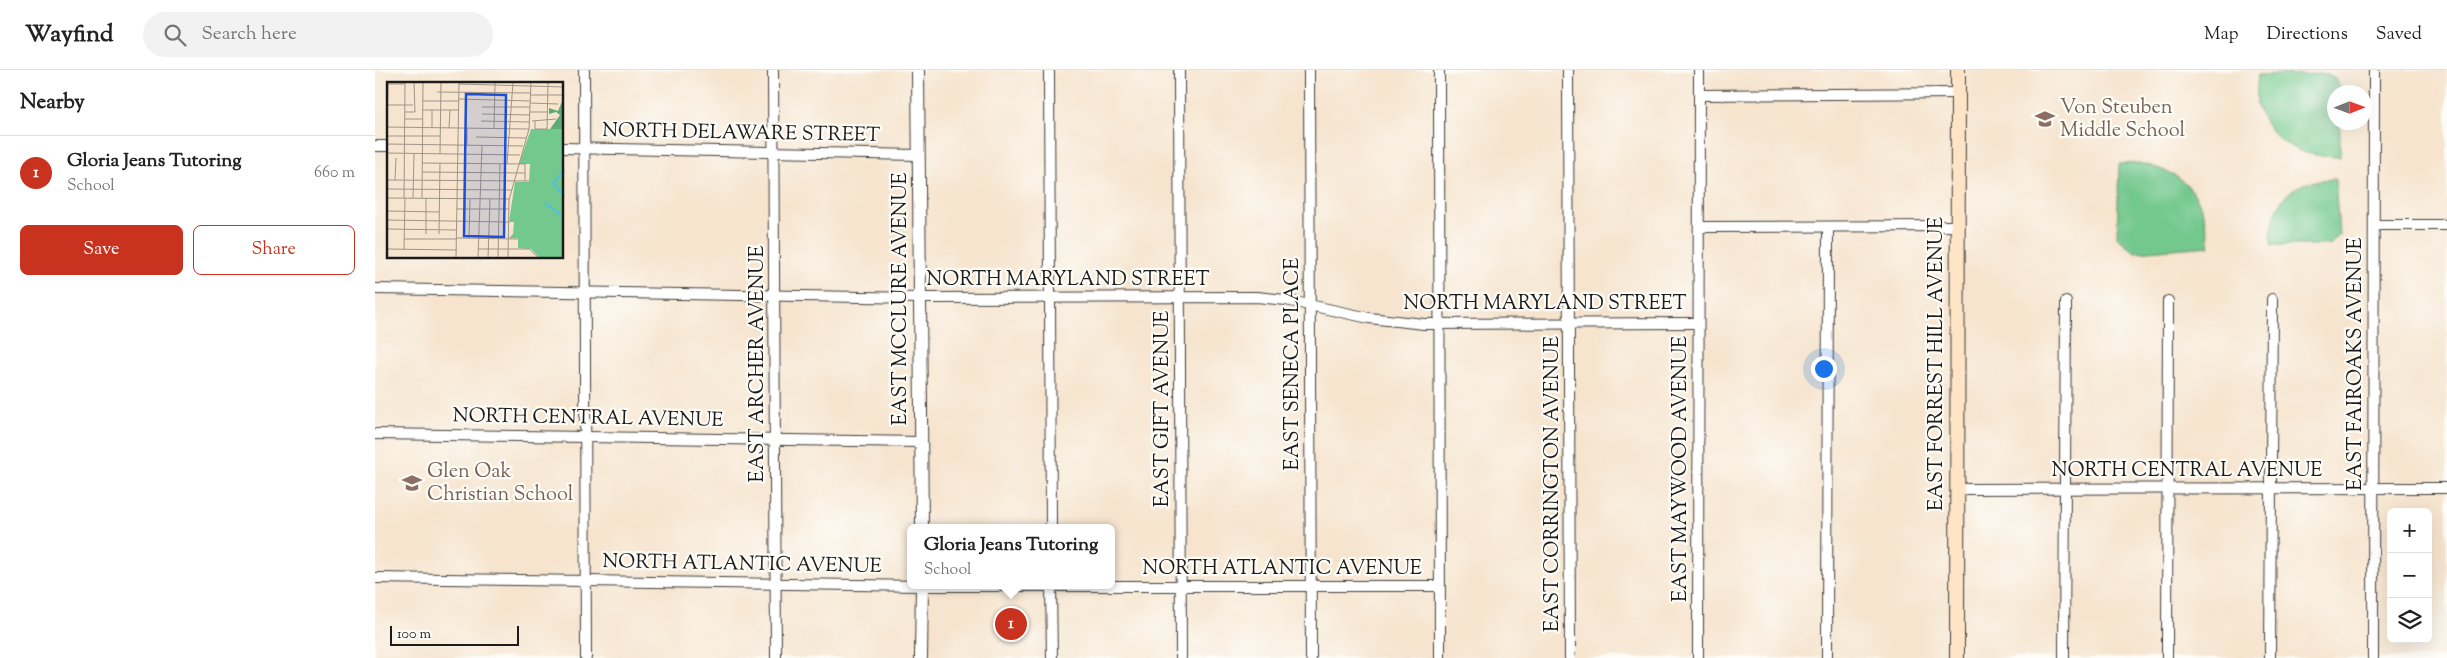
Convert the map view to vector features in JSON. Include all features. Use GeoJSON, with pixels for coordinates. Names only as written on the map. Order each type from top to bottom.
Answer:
{"type":"FeatureCollection","features":[{"type":"Feature","properties":{"kind":"main road","name":"EAST FORREST HILL AVENUE"},"geometry":{"type":"LineString","coordinates":[[1957,70],[1957,658]]}},
{"type":"Feature","properties":{"kind":"street"},"geometry":{"type":"LineString","coordinates":[[584,70],[587,658]]}},
{"type":"Feature","properties":{"kind":"street","name":"EAST ARCHER AVENUE"},"geometry":{"type":"LineString","coordinates":[[773,70],[776,658]]}},
{"type":"Feature","properties":{"kind":"street","name":"EAST MCCLURE AVENUE"},"geometry":{"type":"LineString","coordinates":[[918,70],[921,524]]}},
{"type":"Feature","properties":{"kind":"street"},"geometry":{"type":"LineString","coordinates":[[1049,70],[1051,524]]}},
{"type":"Feature","properties":{"kind":"street","name":"EAST GIFT AVENUE"},"geometry":{"type":"LineString","coordinates":[[1179,70],[1181,658]]}},
{"type":"Feature","properties":{"kind":"street","name":"EAST SENECA PLACE"},"geometry":{"type":"LineString","coordinates":[[1309,70],[1311,658]]}},
{"type":"Feature","properties":{"kind":"street"},"geometry":{"type":"LineString","coordinates":[[1439,70],[1440,658]]}},
{"type":"Feature","properties":{"kind":"street","name":"EAST CORRINGTON AVENUE"},"geometry":{"type":"LineString","coordinates":[[1568,70],[1570,658]]}},
{"type":"Feature","properties":{"kind":"street","name":"EAST MAYWOOD AVENUE"},"geometry":{"type":"LineString","coordinates":[[1698,658],[1699,70]]}},
{"type":"Feature","properties":{"kind":"street","name":"EAST FAIROAKS AVENUE"},"geometry":{"type":"LineString","coordinates":[[2373,658],[2374,70]]}},
{"type":"Feature","properties":{"kind":"street"},"geometry":{"type":"LineString","coordinates":[[1699,95],[1958,93]]}},
{"type":"Feature","properties":{"kind":"street","name":"NORTH DELAWARE STREET"},"geometry":{"type":"LineString","coordinates":[[564,148],[919,154]]}},
{"type":"Feature","properties":{"kind":"street"},"geometry":{"type":"LineString","coordinates":[[2374,225],[2447,225]]}},
{"type":"Feature","properties":{"kind":"street"},"geometry":{"type":"LineString","coordinates":[[1699,227],[1957,226]]}},
{"type":"Feature","properties":{"kind":"street"},"geometry":{"type":"LineString","coordinates":[[1827,658],[1828,227]]}},
{"type":"Feature","properties":{"kind":"street","name":"NORTH MARYLAND STREET"},"geometry":{"type":"LineString","coordinates":[[375,289],[921,298],[1266,298],[1375,319],[1439,325],[1698,322]]}},
{"type":"Feature","properties":{"kind":"street"},"geometry":{"type":"LineString","coordinates":[[2270,658],[2272,299]]}},
{"type":"Feature","properties":{"kind":"street"},"geometry":{"type":"LineString","coordinates":[[2064,658],[2066,302]]}},
{"type":"Feature","properties":{"kind":"street"},"geometry":{"type":"LineString","coordinates":[[2167,658],[2168,302]]}},
{"type":"Feature","properties":{"kind":"street","name":"NORTH CENTRAL AVENUE"},"geometry":{"type":"LineString","coordinates":[[375,434],[921,442]]}},
{"type":"Feature","properties":{"kind":"street","name":"NORTH CENTRAL AVENUE"},"geometry":{"type":"LineString","coordinates":[[1958,489],[2447,488]]}},
{"type":"Feature","properties":{"kind":"street","name":"NORTH ATLANTIC AVENUE"},"geometry":{"type":"LineString","coordinates":[[375,578],[907,586]]}},
{"type":"Feature","properties":{"kind":"street","name":"NORTH ATLANTIC AVENUE"},"geometry":{"type":"LineString","coordinates":[[1115,586],[1439,586]]}},
{"type":"Feature","properties":{"kind":"street"},"geometry":{"type":"LineString","coordinates":[[921,658],[922,589]]}},
{"type":"Feature","properties":{"kind":"street"},"geometry":{"type":"LineString","coordinates":[[1051,589],[1052,658]]}},
{"type":"Feature","properties":{"kind":"green space"},"geometry":{"type":"Polygon","coordinates":[[[2327,74],[2337,81],[2339,85],[2327,85],[2327,130],[2340,130],[2340,157],[2307,153],[2296,149],[2278,138],[2257,106],[2258,75],[2327,74]]]}},
{"type":"Feature","properties":{"kind":"green space"},"geometry":{"type":"Polygon","coordinates":[[[2139,163],[2171,174],[2183,181],[2191,190],[2198,200],[2203,213],[2210,246],[2135,252],[2117,237],[2119,164],[2139,163]]]}},
{"type":"Feature","properties":{"kind":"green space"},"geometry":{"type":"Polygon","coordinates":[[[2335,179],[2339,235],[2330,245],[2271,245],[2275,216],[2286,196],[2306,184],[2335,179]]]}},
{"type":"Feature","properties":{"kind":"place","name":"Von Steuben Middle School"},"geometry":{"type":"Point","coordinates":[2045,119]}},
{"type":"Feature","properties":{"kind":"place","name":"Glen Oak Christian School"},"geometry":{"type":"Point","coordinates":[412,483]}},
{"type":"Feature","properties":{"kind":"place","name":"Gloria Jeans Tutoring"},"geometry":{"type":"Point","coordinates":[1011,624]}}]}
